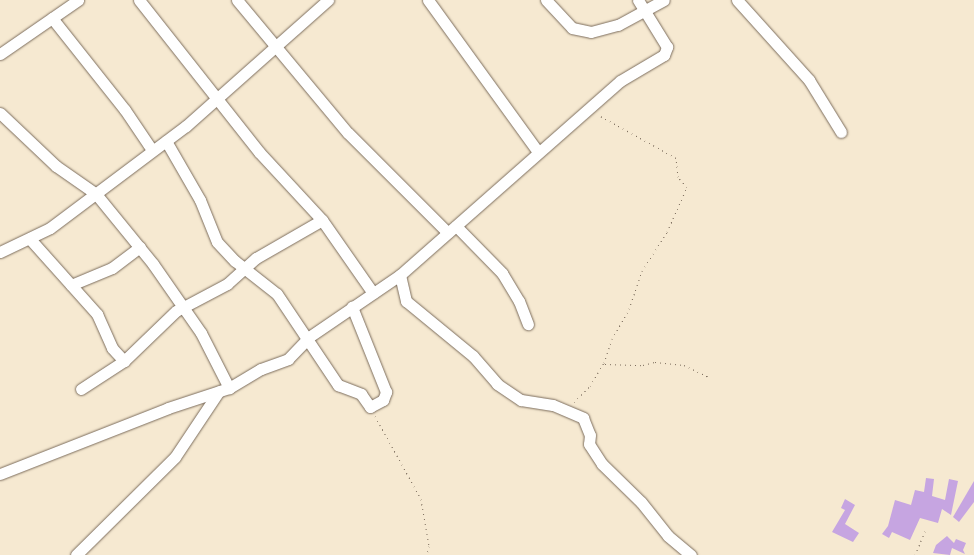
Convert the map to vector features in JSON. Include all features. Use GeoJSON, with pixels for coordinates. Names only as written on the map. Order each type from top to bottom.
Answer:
{"type":"FeatureCollection","features":[{"type":"Feature","properties":{"kind":"street"},"geometry":{"type":"LineString","coordinates":[[0,54],[78,0]]}},
{"type":"Feature","properties":{"kind":"street"},"geometry":{"type":"LineString","coordinates":[[139,0],[259,152],[322,220],[373,293]]}},
{"type":"Feature","properties":{"kind":"street"},"geometry":{"type":"LineString","coordinates":[[238,0],[274,46],[348,133],[502,274],[519,301],[528,324]]}},
{"type":"Feature","properties":{"kind":"street"},"geometry":{"type":"LineString","coordinates":[[0,252],[30,239],[96,194],[166,141],[217,100],[274,46],[328,0]]}},
{"type":"Feature","properties":{"kind":"street"},"geometry":{"type":"LineString","coordinates":[[546,0],[572,28],[586,32],[603,31],[646,11],[664,0]]}},
{"type":"Feature","properties":{"kind":"street"},"geometry":{"type":"LineString","coordinates":[[0,474],[224,390],[261,369],[288,359],[309,337],[400,275],[620,81],[667,50],[638,0]]}},
{"type":"Feature","properties":{"kind":"street"},"geometry":{"type":"LineString","coordinates":[[737,0],[809,80],[841,132]]}},
{"type":"Feature","properties":{"kind":"street"},"geometry":{"type":"LineString","coordinates":[[434,2],[538,152]]}},
{"type":"Feature","properties":{"kind":"street"},"geometry":{"type":"LineString","coordinates":[[52,18],[125,110],[152,150]]}},
{"type":"Feature","properties":{"kind":"street"},"geometry":{"type":"LineString","coordinates":[[0,113],[56,166],[96,194],[140,247],[210,347],[224,390]]}},
{"type":"Feature","properties":{"kind":"street"},"geometry":{"type":"LineString","coordinates":[[166,141],[200,200],[217,242],[244,270],[277,294],[309,337],[338,385],[361,394],[370,407],[383,400],[386,392],[352,307]]}},
{"type":"Feature","properties":{"kind":"street"},"geometry":{"type":"LineString","coordinates":[[80,389],[124,362],[152,332],[183,307],[227,284],[256,258],[322,220]]}},
{"type":"Feature","properties":{"kind":"street"},"geometry":{"type":"LineString","coordinates":[[30,239],[97,314],[112,348],[124,362]]}},
{"type":"Feature","properties":{"kind":"street"},"geometry":{"type":"LineString","coordinates":[[71,285],[112,268],[140,247]]}},
{"type":"Feature","properties":{"kind":"street"},"geometry":{"type":"LineString","coordinates":[[400,275],[406,300],[473,356],[497,384],[520,400],[567,410],[584,418],[590,435],[589,444],[602,464],[641,502],[668,536],[691,555]]}},
{"type":"Feature","properties":{"kind":"street"},"geometry":{"type":"LineString","coordinates":[[76,555],[177,455],[224,390]]}},
{"type":"Feature","properties":{"kind":"path"},"geometry":{"type":"LineString","coordinates":[[567,410],[590,386],[604,363],[612,339],[629,309],[642,271],[667,232],[687,187],[678,177],[676,158],[586,109]]}},
{"type":"Feature","properties":{"kind":"path"},"geometry":{"type":"LineString","coordinates":[[604,363],[643,365],[655,362],[684,365],[708,376]]}},
{"type":"Feature","properties":{"kind":"path"},"geometry":{"type":"LineString","coordinates":[[370,407],[420,499],[429,546],[427,555]]}},
{"type":"Feature","properties":{"kind":"path"},"geometry":{"type":"LineString","coordinates":[[915,555],[925,531]]}},
{"type":"Feature","properties":{"kind":"building"},"geometry":{"type":"Polygon","coordinates":[[[926,478],[934,479],[932,496],[945,500],[949,479],[958,481],[951,515],[942,509],[938,523],[920,518],[910,540],[892,532],[889,538],[882,534],[888,526],[895,500],[911,505],[915,490],[924,492],[926,478]]]}},
{"type":"Feature","properties":{"kind":"building"},"geometry":{"type":"Polygon","coordinates":[[[974,481],[974,502],[959,522],[953,517],[974,481]]]}},
{"type":"Feature","properties":{"kind":"building"},"geometry":{"type":"Polygon","coordinates":[[[845,499],[855,505],[845,524],[859,533],[853,542],[832,532],[845,510],[841,508],[845,499]]]}},
{"type":"Feature","properties":{"kind":"building"},"geometry":{"type":"Polygon","coordinates":[[[947,536],[954,543],[956,539],[966,543],[963,550],[965,554],[952,548],[950,555],[933,553],[936,545],[947,536]]]}}]}
